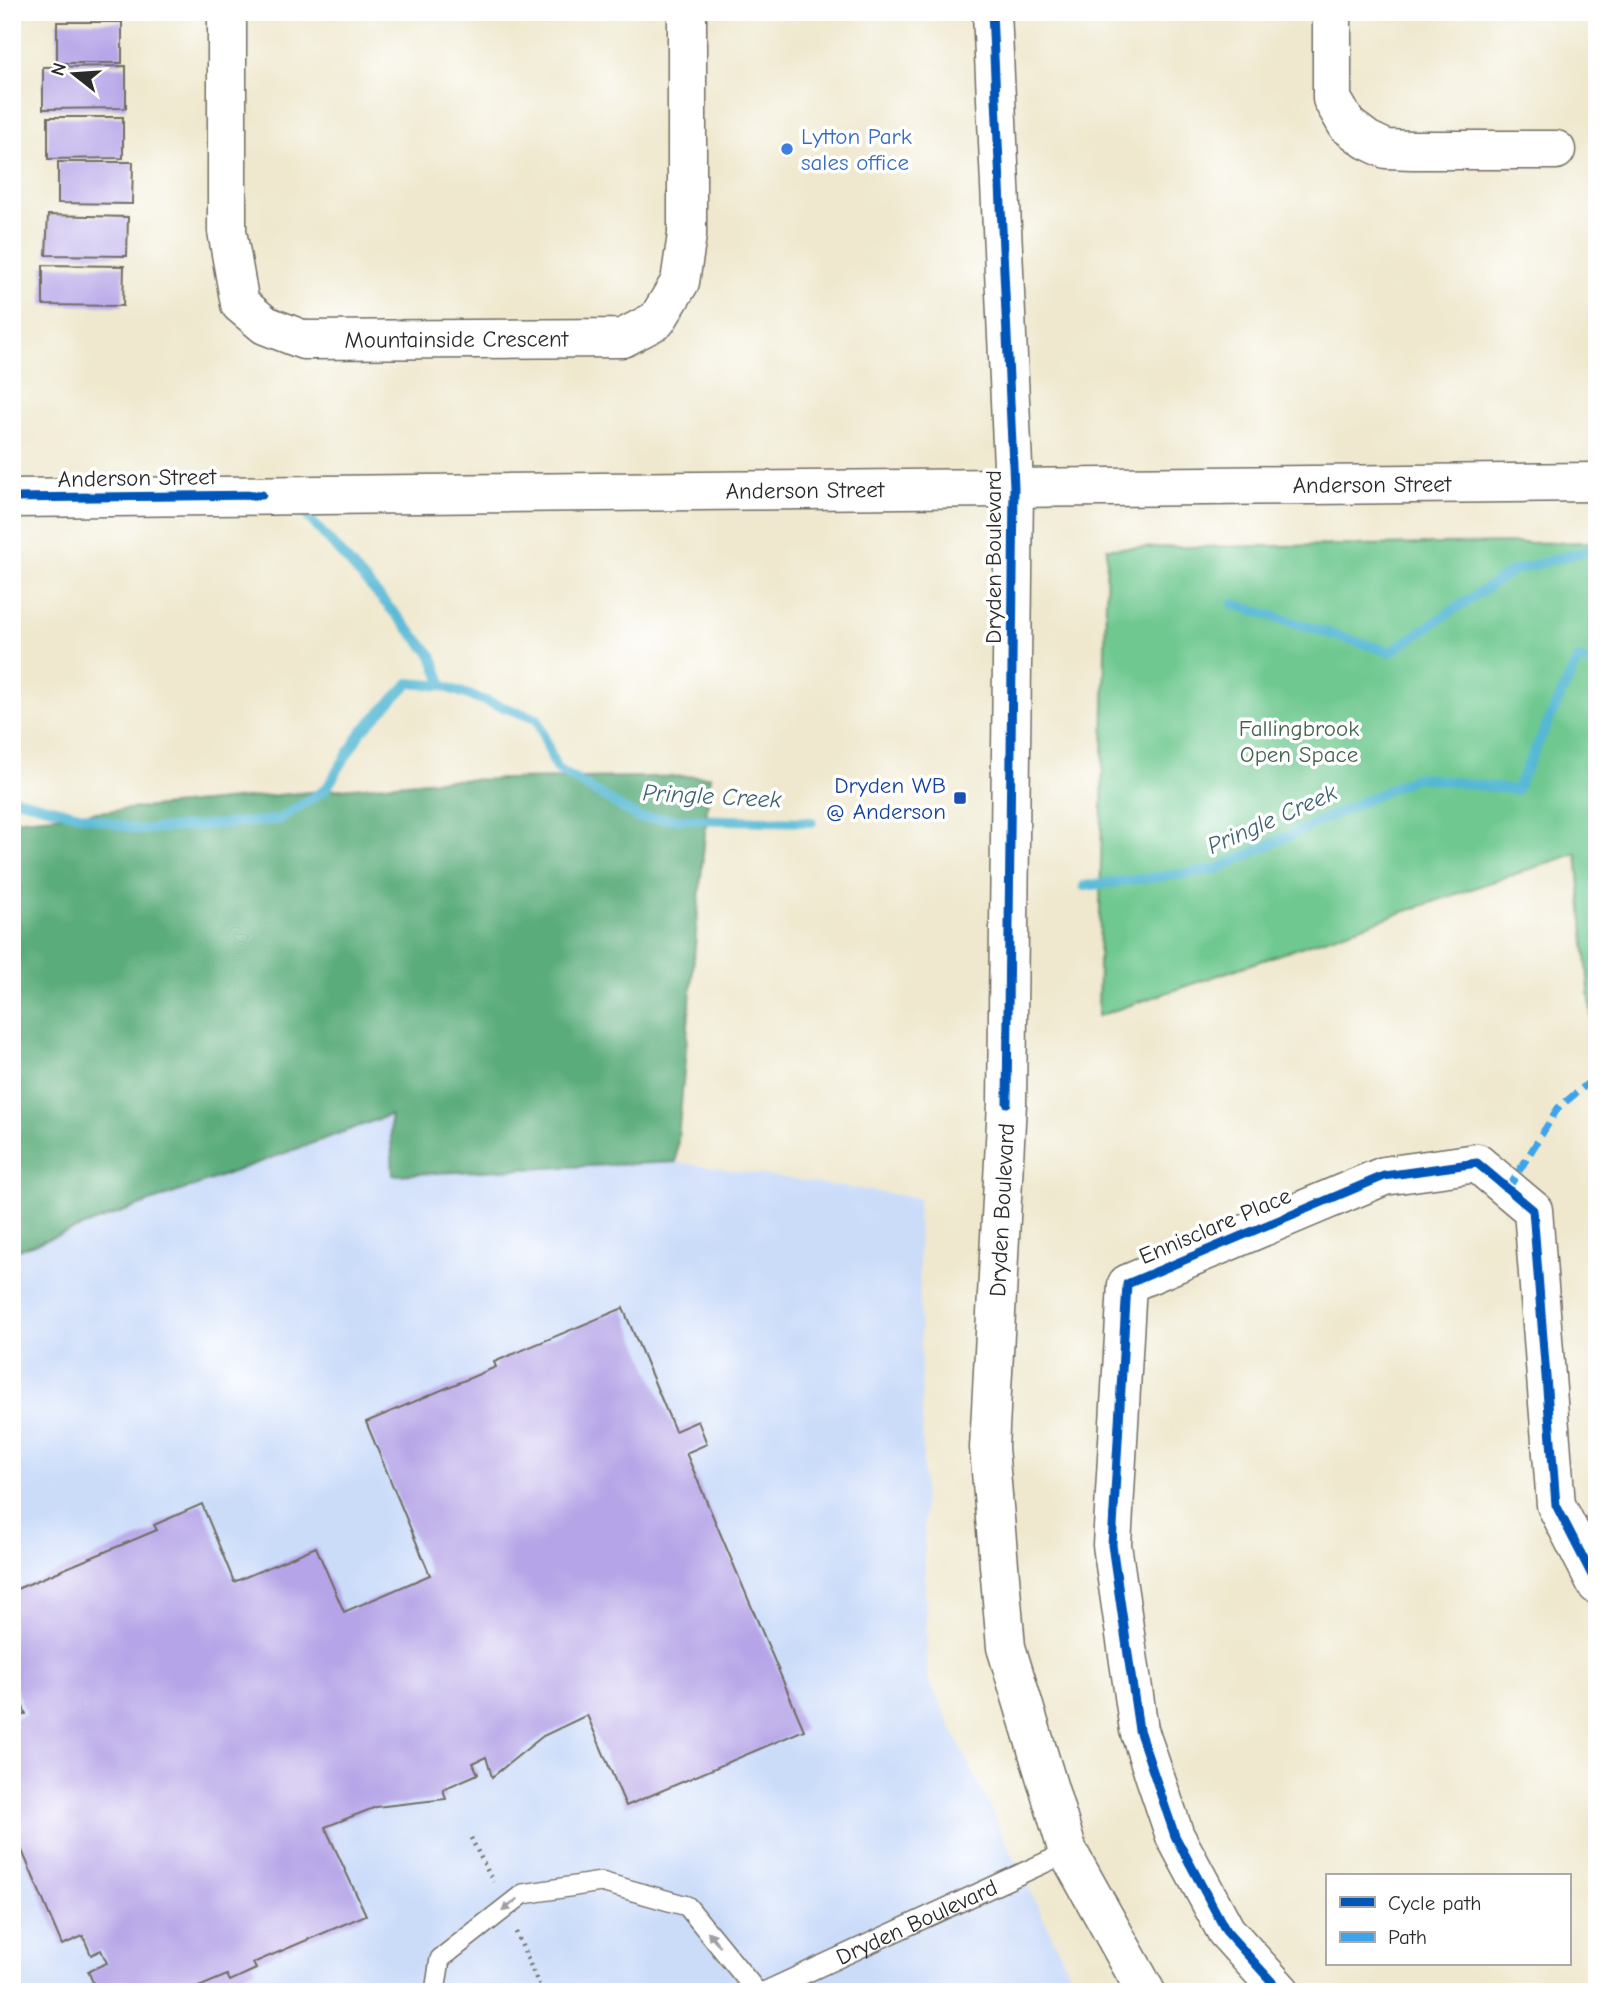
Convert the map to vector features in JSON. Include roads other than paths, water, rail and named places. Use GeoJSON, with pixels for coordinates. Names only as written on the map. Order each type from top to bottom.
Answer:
{"type":"FeatureCollection","features":[{"type":"Feature","properties":{"kind":"street","name":"Mountainside Crescent"},"geometry":{"type":"LineString","coordinates":[[227,12],[227,231],[240,304],[265,326],[304,340],[624,338],[657,320],[680,282],[687,235],[687,12]]}},
{"type":"Feature","properties":{"kind":"street","name":"Dryden Boulevard"},"geometry":{"type":"LineString","coordinates":[[992,12],[1014,487],[1007,1103],[989,1448],[1006,1647],[1068,1852],[1146,1992]]}},
{"type":"Feature","properties":{"kind":"street"},"geometry":{"type":"LineString","coordinates":[[1332,12],[1332,99],[1348,125],[1367,141],[1386,149],[1556,150]]}},
{"type":"Feature","properties":{"kind":"street","name":"Anderson Street"},"geometry":{"type":"LineString","coordinates":[[12,498],[1597,482]]}},
{"type":"Feature","properties":{"kind":"street","name":"Ennisclare Place"},"geometry":{"type":"LineString","coordinates":[[1281,1992],[1226,1931],[1175,1836],[1139,1730],[1112,1545],[1127,1284],[1384,1176],[1477,1163],[1533,1210],[1556,1505],[1597,1585]]}},
{"type":"Feature","properties":{"kind":"lane","name":"Dryden Boulevard"},"geometry":{"type":"LineString","coordinates":[[764,1992],[1068,1852]]}},
{"type":"Feature","properties":{"kind":"lane"},"geometry":{"type":"LineString","coordinates":[[435,1992],[440,1959],[523,1894],[601,1882],[687,1906],[757,1992]]}},
{"type":"Feature","properties":{"kind":"waterway"},"geometry":{"type":"LineString","coordinates":[[300,508],[432,655],[443,686]]}},
{"type":"Feature","properties":{"kind":"waterway"},"geometry":{"type":"LineString","coordinates":[[1233,604],[1390,652],[1512,571],[1597,548]]}},
{"type":"Feature","properties":{"kind":"waterway","name":"Pringle Creek"},"geometry":{"type":"LineString","coordinates":[[1084,886],[1215,870],[1416,777],[1516,790],[1578,659],[1597,665]]}},
{"type":"Feature","properties":{"kind":"waterway","name":"Pringle Creek"},"geometry":{"type":"LineString","coordinates":[[12,798],[139,830],[278,820],[326,789],[361,732],[409,683],[443,686],[537,719],[556,768],[639,818],[812,822]]}},
{"type":"Feature","properties":{"kind":"place","name":"Lytton Park sales office"},"geometry":{"type":"Point","coordinates":[787,149]}},
{"type":"Feature","properties":{"kind":"place","name":"Dryden WB @ Anderson"},"geometry":{"type":"Point","coordinates":[960,798]}},
{"type":"Feature","properties":{"kind":"park label","name":"Fallingbrook Open Space"},"geometry":{"type":"Point","coordinates":[1299,741]}}]}
